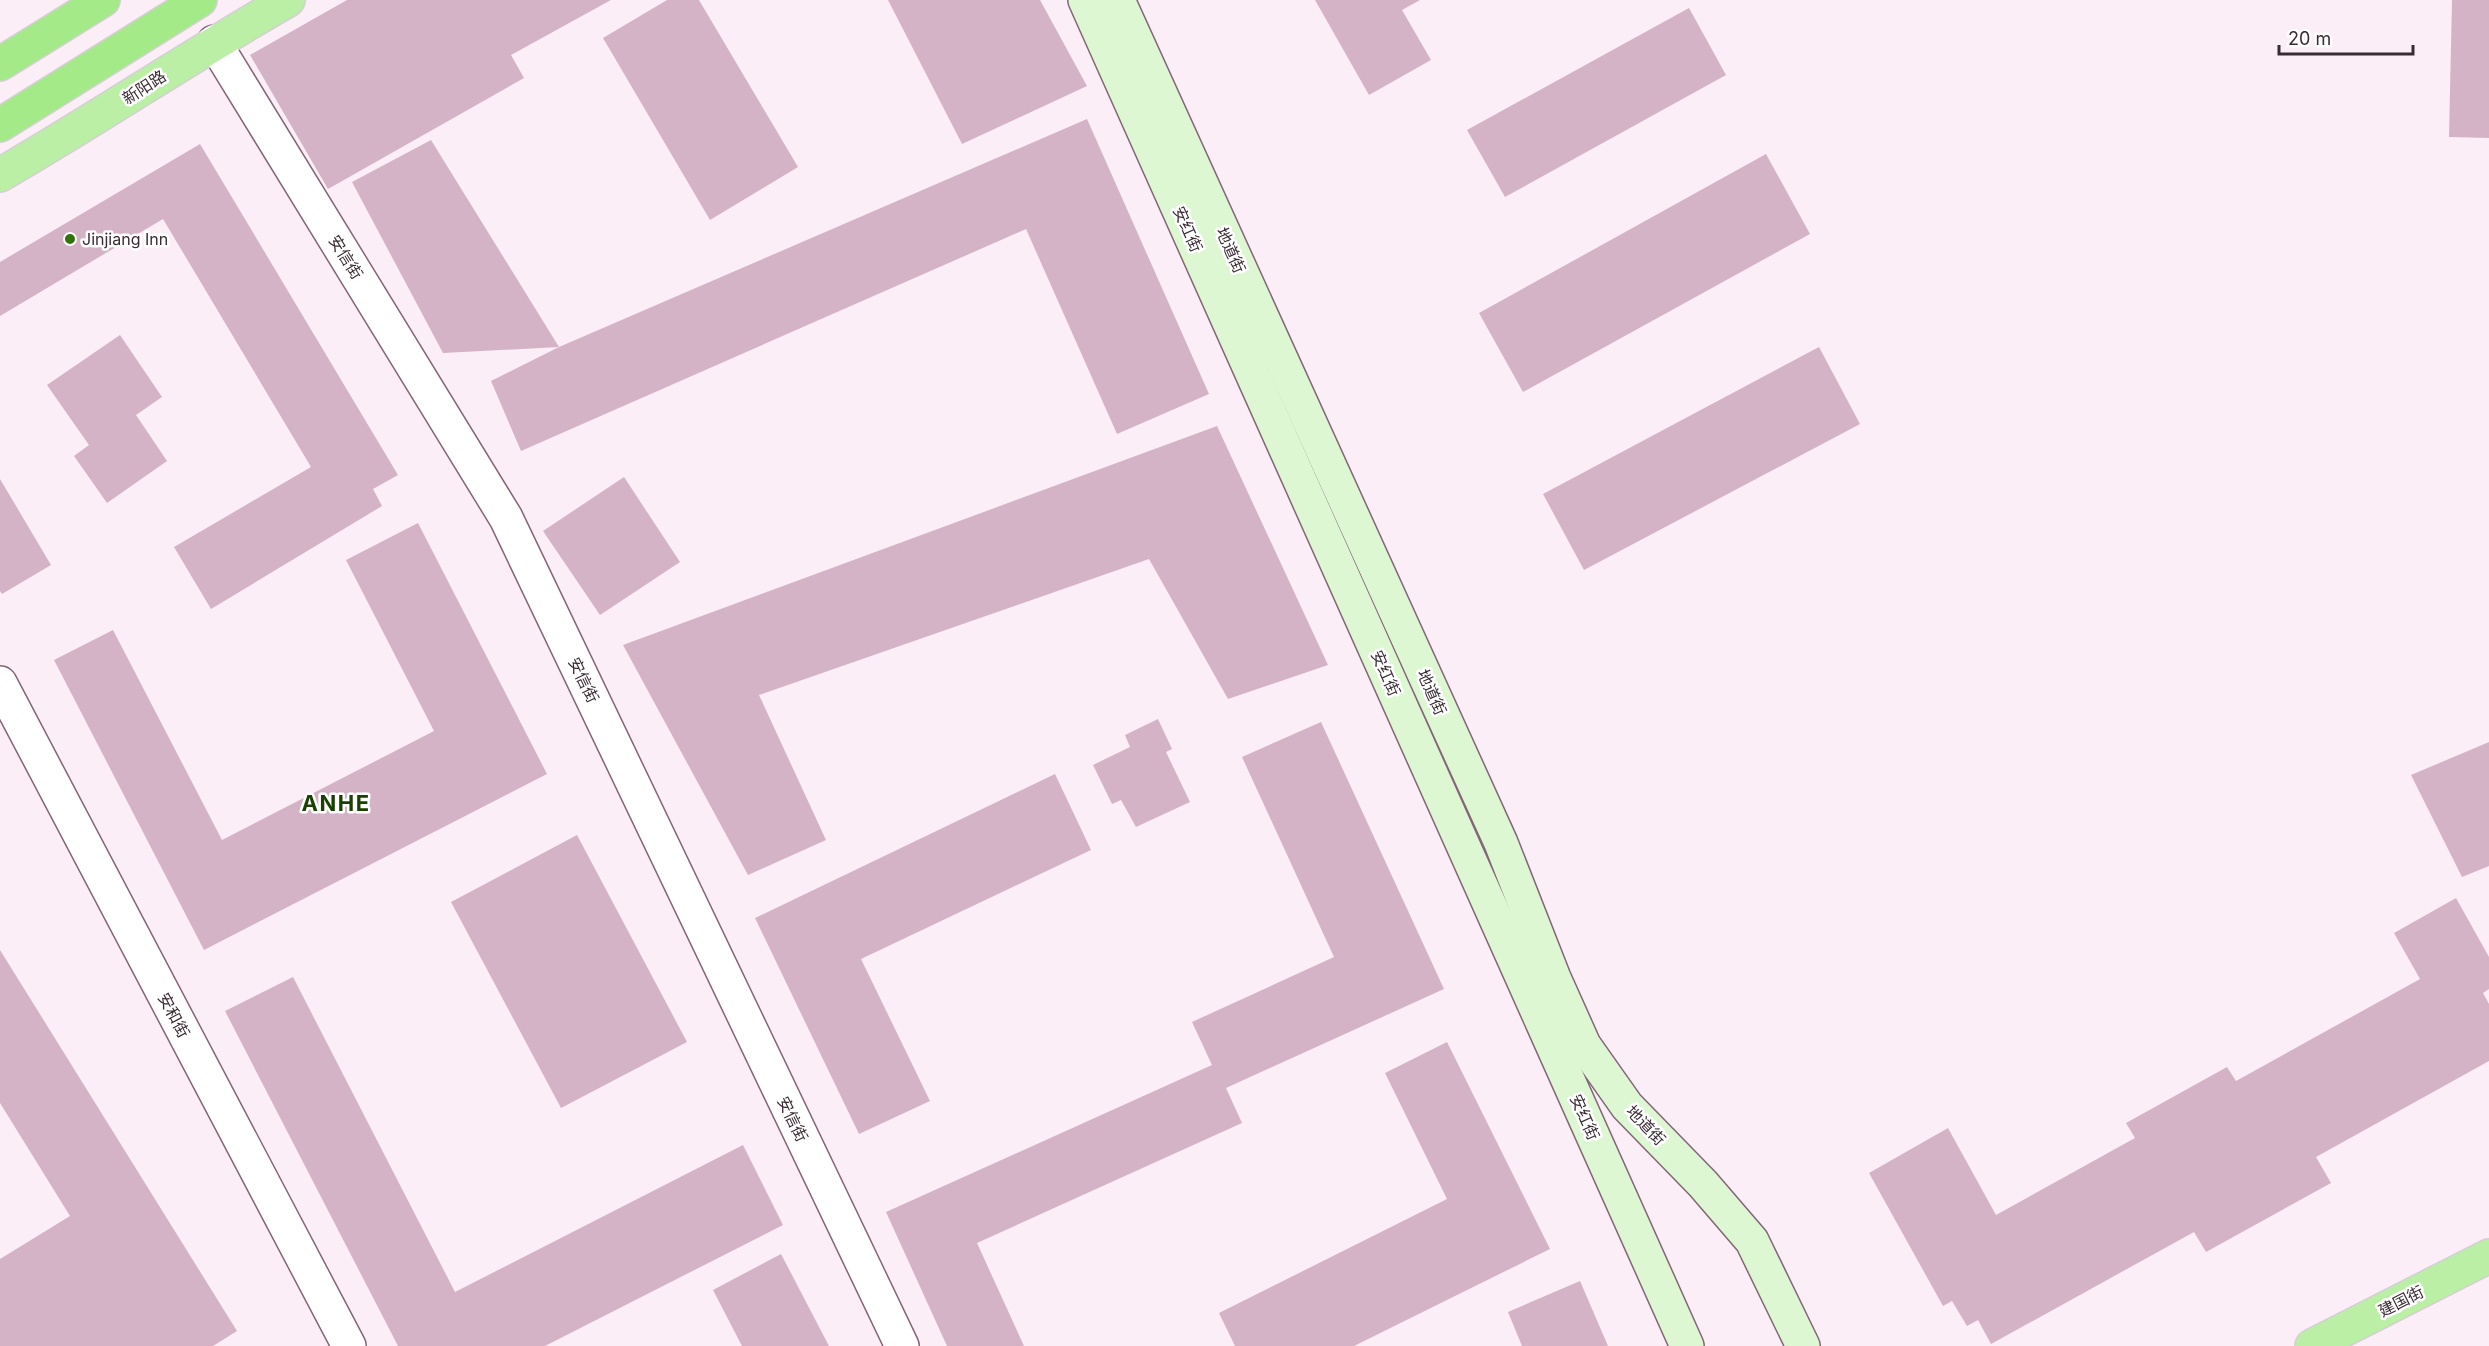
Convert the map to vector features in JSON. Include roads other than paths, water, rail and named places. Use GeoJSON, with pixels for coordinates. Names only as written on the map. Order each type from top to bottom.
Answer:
{"type":"FeatureCollection","features":[{"type":"Feature","properties":{"kind":"highway"},"geometry":{"type":"LineString","coordinates":[[0,64],[103,0]]}},
{"type":"Feature","properties":{"kind":"highway"},"geometry":{"type":"LineString","coordinates":[[0,125],[200,0]]}},
{"type":"Feature","properties":{"kind":"main road","name":"新阳路"},"geometry":{"type":"LineString","coordinates":[[0,175],[75,132],[214,42],[288,0]]}},
{"type":"Feature","properties":{"kind":"main road","name":"安红街"},"geometry":{"type":"LineString","coordinates":[[1085,0],[1687,1346]]}},
{"type":"Feature","properties":{"kind":"main road","name":"地道街"},"geometry":{"type":"LineString","coordinates":[[1118,0],[1501,843],[1554,978],[1584,1044],[1627,1106],[1703,1184],[1752,1240],[1803,1346]]}},
{"type":"Feature","properties":{"kind":"main road","name":"建国街"},"geometry":{"type":"LineString","coordinates":[[2312,1346],[2489,1256]]}},
{"type":"Feature","properties":{"kind":"street","name":"安信街"},"geometry":{"type":"LineString","coordinates":[[214,42],[506,519],[902,1346]]}},
{"type":"Feature","properties":{"kind":"street","name":"安和街"},"geometry":{"type":"LineString","coordinates":[[0,683],[349,1346]]}},
{"type":"Feature","properties":{"kind":"place","name":"Jinjiang Inn"},"geometry":{"type":"Point","coordinates":[70,239]}},
{"type":"Feature","properties":{"kind":"district","name":"ANHE"},"geometry":{"type":"Point","coordinates":[336,803]}}]}
